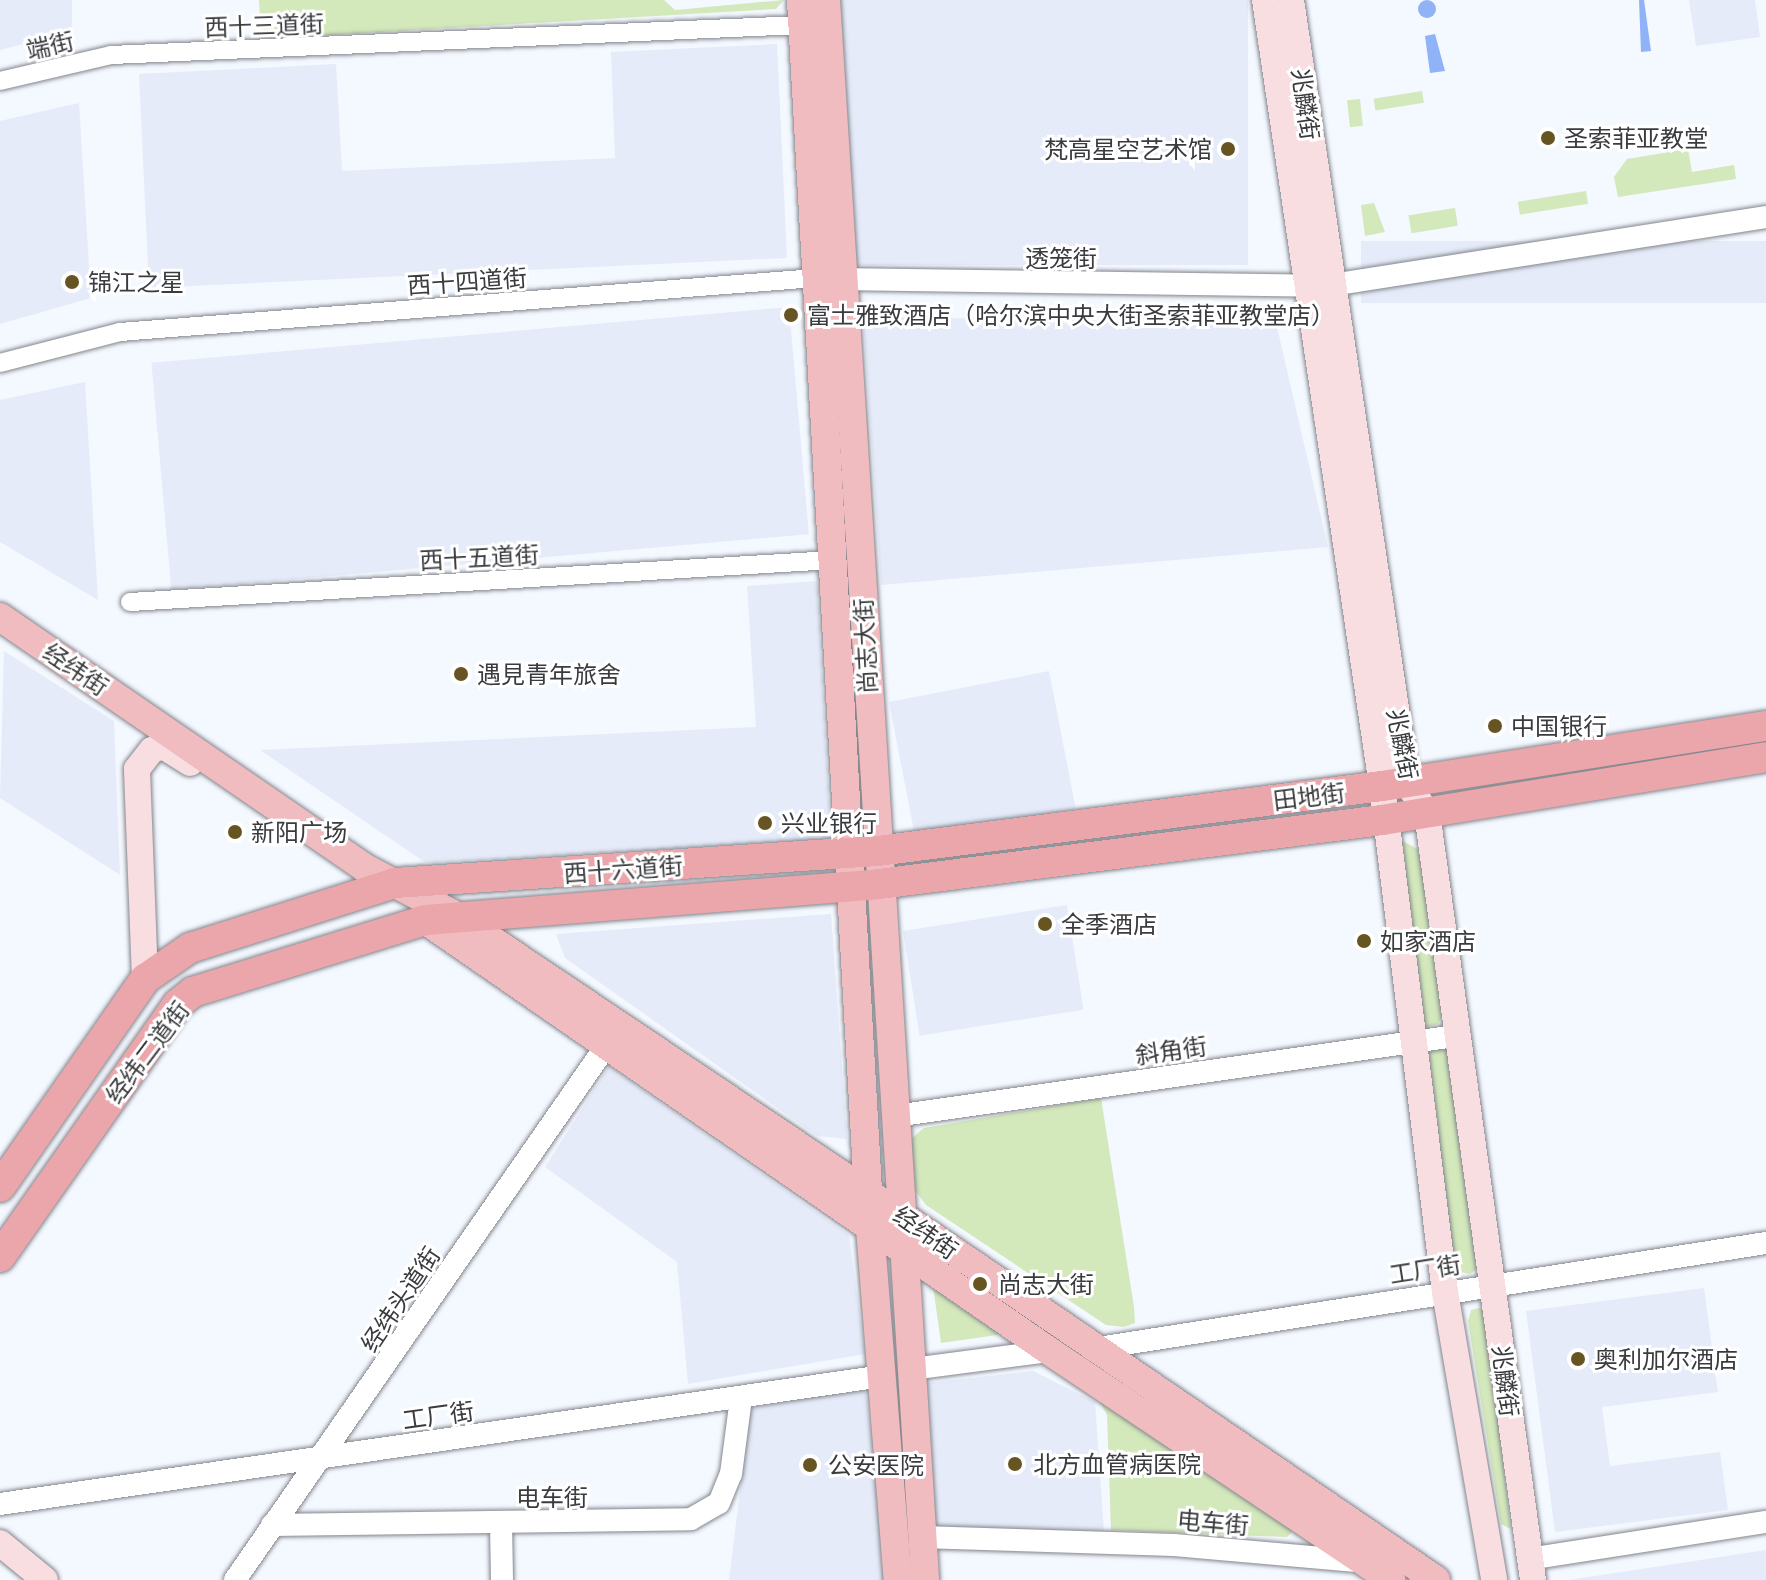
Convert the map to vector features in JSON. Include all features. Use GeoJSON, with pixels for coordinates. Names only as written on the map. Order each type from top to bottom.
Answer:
{"type":"FeatureCollection","features":[{"type":"Feature","properties":{"kind":"highway","name":"田地街"},"geometry":{"type":"LineString","coordinates":[[864,853],[1394,784],[1766,726]]}},
{"type":"Feature","properties":{"kind":"highway","name":"田地街"},"geometry":{"type":"LineString","coordinates":[[866,885],[1382,820],[1766,757]]}},
{"type":"Feature","properties":{"kind":"highway","name":"西十六道街"},"geometry":{"type":"LineString","coordinates":[[395,883],[864,853]]}},
{"type":"Feature","properties":{"kind":"highway","name":"经纬二道街"},"geometry":{"type":"LineString","coordinates":[[0,1187],[145,979],[190,948],[395,883]]}},
{"type":"Feature","properties":{"kind":"highway","name":"西十六道街"},"geometry":{"type":"LineString","coordinates":[[439,917],[866,885]]}},
{"type":"Feature","properties":{"kind":"highway","name":"经纬二道街"},"geometry":{"type":"LineString","coordinates":[[0,1257],[178,1004],[193,992],[439,917]]}},
{"type":"Feature","properties":{"kind":"main road","name":"尚志大街"},"geometry":{"type":"LineString","coordinates":[[826,0],[832,560],[864,853]]}},
{"type":"Feature","properties":{"kind":"main road","name":"兆麟街"},"geometry":{"type":"LineString","coordinates":[[1265,0],[1319,285],[1394,784],[1382,820],[1445,1292],[1494,1580]]}},
{"type":"Feature","properties":{"kind":"main road","name":"兆麟街"},"geometry":{"type":"LineString","coordinates":[[1291,0],[1319,285]]}},
{"type":"Feature","properties":{"kind":"main road","name":"尚志大街"},"geometry":{"type":"LineString","coordinates":[[801,13],[830,279],[866,885],[870,1228],[898,1580]]}},
{"type":"Feature","properties":{"kind":"main road","name":"经纬街"},"geometry":{"type":"LineString","coordinates":[[0,618],[365,868],[395,883],[606,1046],[1356,1561],[1391,1580]]}},
{"type":"Feature","properties":{"kind":"main road"},"geometry":{"type":"LineString","coordinates":[[145,979],[137,769],[152,750],[163,746],[345,868],[365,868]]}},
{"type":"Feature","properties":{"kind":"main road","name":"兆麟街"},"geometry":{"type":"LineString","coordinates":[[1394,784],[1427,813],[1455,1036],[1494,1285],[1531,1570]]}},
{"type":"Feature","properties":{"kind":"main road","name":"尚志大街"},"geometry":{"type":"LineString","coordinates":[[866,885],[895,1116],[903,1216],[901,1249],[925,1580]]}},
{"type":"Feature","properties":{"kind":"main road","name":"经纬街"},"geometry":{"type":"LineString","coordinates":[[439,917],[870,1194],[1092,1349],[1436,1580]]}},
{"type":"Feature","properties":{"kind":"main road"},"geometry":{"type":"LineString","coordinates":[[0,1543],[45,1580]]}},
{"type":"Feature","properties":{"kind":"street","name":"西十三道街"},"geometry":{"type":"LineString","coordinates":[[111,55],[801,13]]}},
{"type":"Feature","properties":{"kind":"street","name":"端街"},"geometry":{"type":"LineString","coordinates":[[0,81],[111,55]]}},
{"type":"Feature","properties":{"kind":"street","name":"透笼街"},"geometry":{"type":"LineString","coordinates":[[830,279],[1319,285],[1766,217]]}},
{"type":"Feature","properties":{"kind":"street","name":"西十四道街"},"geometry":{"type":"LineString","coordinates":[[0,363],[120,332],[830,279]]}},
{"type":"Feature","properties":{"kind":"street","name":"西十五道街"},"geometry":{"type":"LineString","coordinates":[[130,602],[832,560]]}},
{"type":"Feature","properties":{"kind":"street","name":"斜角街"},"geometry":{"type":"LineString","coordinates":[[895,1116],[1455,1036]]}},
{"type":"Feature","properties":{"kind":"street","name":"经纬头道街"},"geometry":{"type":"LineString","coordinates":[[235,1580],[323,1458],[606,1046]]}},
{"type":"Feature","properties":{"kind":"street","name":"工厂街"},"geometry":{"type":"LineString","coordinates":[[1092,1349],[1766,1243]]}},
{"type":"Feature","properties":{"kind":"street"},"geometry":{"type":"LineString","coordinates":[[912,1369],[1049,1351]]}},
{"type":"Feature","properties":{"kind":"street","name":"工厂街"},"geometry":{"type":"LineString","coordinates":[[0,1504],[883,1376]]}},
{"type":"Feature","properties":{"kind":"street","name":"电车街"},"geometry":{"type":"LineString","coordinates":[[272,1525],[691,1519],[719,1503],[731,1474],[741,1398]]}},
{"type":"Feature","properties":{"kind":"street"},"geometry":{"type":"LineString","coordinates":[[1531,1570],[1766,1522]]}},
{"type":"Feature","properties":{"kind":"street"},"geometry":{"type":"LineString","coordinates":[[501,1523],[502,1580]]}},
{"type":"Feature","properties":{"kind":"street","name":"电车街"},"geometry":{"type":"LineString","coordinates":[[921,1537],[1174,1545],[1356,1561]]}},
{"type":"Feature","properties":{"kind":"shaded area"},"geometry":{"type":"Polygon","coordinates":[[[0,0],[72,0],[72,31],[0,50],[0,0]]]}},
{"type":"Feature","properties":{"kind":"shaded area"},"geometry":{"type":"Polygon","coordinates":[[[840,0],[1248,0],[1248,265],[840,265],[840,0]]]}},
{"type":"Feature","properties":{"kind":"shaded area"},"geometry":{"type":"Polygon","coordinates":[[[1689,0],[1755,0],[1760,37],[1696,46],[1689,0]]]}},
{"type":"Feature","properties":{"kind":"shaded area"},"geometry":{"type":"Polygon","coordinates":[[[777,44],[787,258],[149,288],[139,74],[336,64],[342,171],[615,158],[611,52],[777,44]]]}},
{"type":"Feature","properties":{"kind":"shaded area"},"geometry":{"type":"Polygon","coordinates":[[[79,103],[91,298],[0,324],[0,121],[79,103]]]}},
{"type":"Feature","properties":{"kind":"shaded area"},"geometry":{"type":"Polygon","coordinates":[[[1361,241],[1766,241],[1766,303],[1361,303],[1361,241]]]}},
{"type":"Feature","properties":{"kind":"shaded area"},"geometry":{"type":"Polygon","coordinates":[[[789,307],[809,534],[171,590],[151,363],[789,307]]]}},
{"type":"Feature","properties":{"kind":"shaded area"},"geometry":{"type":"Polygon","coordinates":[[[863,317],[1276,323],[1328,547],[881,585],[863,317]]]}},
{"type":"Feature","properties":{"kind":"shaded area"},"geometry":{"type":"Polygon","coordinates":[[[85,382],[98,600],[0,542],[0,400],[85,382]]]}},
{"type":"Feature","properties":{"kind":"shaded area"},"geometry":{"type":"Polygon","coordinates":[[[817,581],[831,839],[426,863],[260,750],[756,727],[747,586],[817,581]]]}},
{"type":"Feature","properties":{"kind":"shaded area"},"geometry":{"type":"Polygon","coordinates":[[[4,651],[114,721],[120,875],[0,798],[4,651]]]}},
{"type":"Feature","properties":{"kind":"shaded area"},"geometry":{"type":"Polygon","coordinates":[[[1049,671],[1076,808],[916,840],[889,702],[1049,671]]]}},
{"type":"Feature","properties":{"kind":"shaded area"},"geometry":{"type":"Polygon","coordinates":[[[1067,905],[1084,1010],[920,1036],[903,931],[1067,905]]]}},
{"type":"Feature","properties":{"kind":"shaded area"},"geometry":{"type":"Polygon","coordinates":[[[831,914],[847,1139],[817,1136],[565,958],[556,934],[831,914]]]}},
{"type":"Feature","properties":{"kind":"shaded area"},"geometry":{"type":"Polygon","coordinates":[[[609,1066],[849,1235],[865,1354],[688,1384],[677,1262],[545,1167],[609,1066]]]}},
{"type":"Feature","properties":{"kind":"shaded area"},"geometry":{"type":"Polygon","coordinates":[[[1704,1288],[1718,1392],[1602,1407],[1610,1466],[1720,1452],[1728,1510],[1555,1532],[1526,1311],[1704,1288]]]}},
{"type":"Feature","properties":{"kind":"shaded area","name":"北方血管病医院"},"geometry":{"type":"Polygon","coordinates":[[[1033,1371],[1095,1402],[1104,1532],[933,1526],[926,1383],[1033,1371]]]}},
{"type":"Feature","properties":{"kind":"shaded area","name":"公安医院"},"geometry":{"type":"Polygon","coordinates":[[[865,1388],[882,1508],[885,1580],[729,1580],[750,1408],[865,1388]]]}},
{"type":"Feature","properties":{"kind":"shaded area"},"geometry":{"type":"Polygon","coordinates":[[[1766,1550],[1766,1580],[1569,1580],[1766,1550]]]}},
{"type":"Feature","properties":{"kind":"green space"},"geometry":{"type":"Polygon","coordinates":[[[259,0],[664,0],[675,10],[784,0],[776,9],[261,39],[259,0]]]}},
{"type":"Feature","properties":{"kind":"green space"},"geometry":{"type":"Polygon","coordinates":[[[1422,91],[1424,103],[1375,111],[1374,99],[1422,91]]]}},
{"type":"Feature","properties":{"kind":"green space"},"geometry":{"type":"Polygon","coordinates":[[[1360,99],[1363,126],[1350,127],[1347,100],[1360,99]]]}},
{"type":"Feature","properties":{"kind":"green space"},"geometry":{"type":"Polygon","coordinates":[[[1688,149],[1692,172],[1734,165],[1736,179],[1618,197],[1614,177],[1627,159],[1688,149]]]}},
{"type":"Feature","properties":{"kind":"green space"},"geometry":{"type":"Polygon","coordinates":[[[1586,191],[1588,204],[1520,215],[1518,202],[1586,191]]]}},
{"type":"Feature","properties":{"kind":"green space"},"geometry":{"type":"Polygon","coordinates":[[[1374,203],[1385,232],[1365,236],[1361,205],[1374,203]]]}},
{"type":"Feature","properties":{"kind":"green space"},"geometry":{"type":"Polygon","coordinates":[[[1455,208],[1458,226],[1411,233],[1409,215],[1455,208]]]}},
{"type":"Feature","properties":{"kind":"green space"},"geometry":{"type":"Polygon","coordinates":[[[1403,841],[1419,850],[1444,1013],[1438,1024],[1426,1027],[1420,1024],[1395,847],[1403,841]]]}},
{"type":"Feature","properties":{"kind":"green space"},"geometry":{"type":"Polygon","coordinates":[[[1436,1047],[1447,1049],[1481,1266],[1470,1274],[1455,1271],[1424,1057],[1436,1047]]]}},
{"type":"Feature","properties":{"kind":"green space"},"geometry":{"type":"Polygon","coordinates":[[[1101,1098],[1134,1307],[1135,1323],[1124,1327],[1106,1325],[926,1205],[910,1184],[907,1161],[912,1138],[924,1128],[1101,1098]]]}},
{"type":"Feature","properties":{"kind":"green space"},"geometry":{"type":"Polygon","coordinates":[[[933,1286],[1004,1334],[941,1343],[933,1286]]]}},
{"type":"Feature","properties":{"kind":"green space"},"geometry":{"type":"Polygon","coordinates":[[[1480,1308],[1486,1312],[1511,1529],[1501,1524],[1468,1321],[1471,1310],[1480,1308]]]}},
{"type":"Feature","properties":{"kind":"green space"},"geometry":{"type":"Polygon","coordinates":[[[1100,1402],[1288,1522],[1292,1532],[1287,1537],[1111,1530],[1107,1415],[1100,1402]]]}},
{"type":"Feature","properties":{"kind":"water"},"geometry":{"type":"Polygon","coordinates":[[[1423,0],[1431,0],[1436,9],[1434,16],[1423,18],[1418,13],[1418,5],[1423,0]]]}},
{"type":"Feature","properties":{"kind":"water"},"geometry":{"type":"Polygon","coordinates":[[[1639,0],[1644,0],[1651,51],[1641,52],[1639,0]]]}},
{"type":"Feature","properties":{"kind":"water"},"geometry":{"type":"Polygon","coordinates":[[[1435,34],[1445,71],[1430,73],[1425,36],[1435,34]]]}},
{"type":"Feature","properties":{"kind":"place","name":"圣索菲亚教堂"},"geometry":{"type":"Point","coordinates":[1548,138]}},
{"type":"Feature","properties":{"kind":"place","name":"梵高星空艺术馆"},"geometry":{"type":"Point","coordinates":[1228,149]}},
{"type":"Feature","properties":{"kind":"place","name":"锦江之星"},"geometry":{"type":"Point","coordinates":[72,282]}},
{"type":"Feature","properties":{"kind":"place","name":"富士雅致酒店（哈尔滨中央大街圣索菲亚教堂店）"},"geometry":{"type":"Point","coordinates":[791,315]}},
{"type":"Feature","properties":{"kind":"place","name":"遇見青年旅舍"},"geometry":{"type":"Point","coordinates":[461,674]}},
{"type":"Feature","properties":{"kind":"place","name":"中国银行"},"geometry":{"type":"Point","coordinates":[1495,726]}},
{"type":"Feature","properties":{"kind":"place","name":"兴业银行"},"geometry":{"type":"Point","coordinates":[765,823]}},
{"type":"Feature","properties":{"kind":"place","name":"新阳广场"},"geometry":{"type":"Point","coordinates":[235,832]}},
{"type":"Feature","properties":{"kind":"place","name":"全季酒店"},"geometry":{"type":"Point","coordinates":[1045,924]}},
{"type":"Feature","properties":{"kind":"place","name":"如家酒店"},"geometry":{"type":"Point","coordinates":[1364,941]}},
{"type":"Feature","properties":{"kind":"place","name":"尚志大街"},"geometry":{"type":"Point","coordinates":[980,1284]}},
{"type":"Feature","properties":{"kind":"place","name":"奥利加尔酒店"},"geometry":{"type":"Point","coordinates":[1578,1359]}},
{"type":"Feature","properties":{"kind":"place","name":"北方血管病医院"},"geometry":{"type":"Point","coordinates":[1015,1464]}},
{"type":"Feature","properties":{"kind":"place","name":"公安医院"},"geometry":{"type":"Point","coordinates":[810,1465]}}]}
